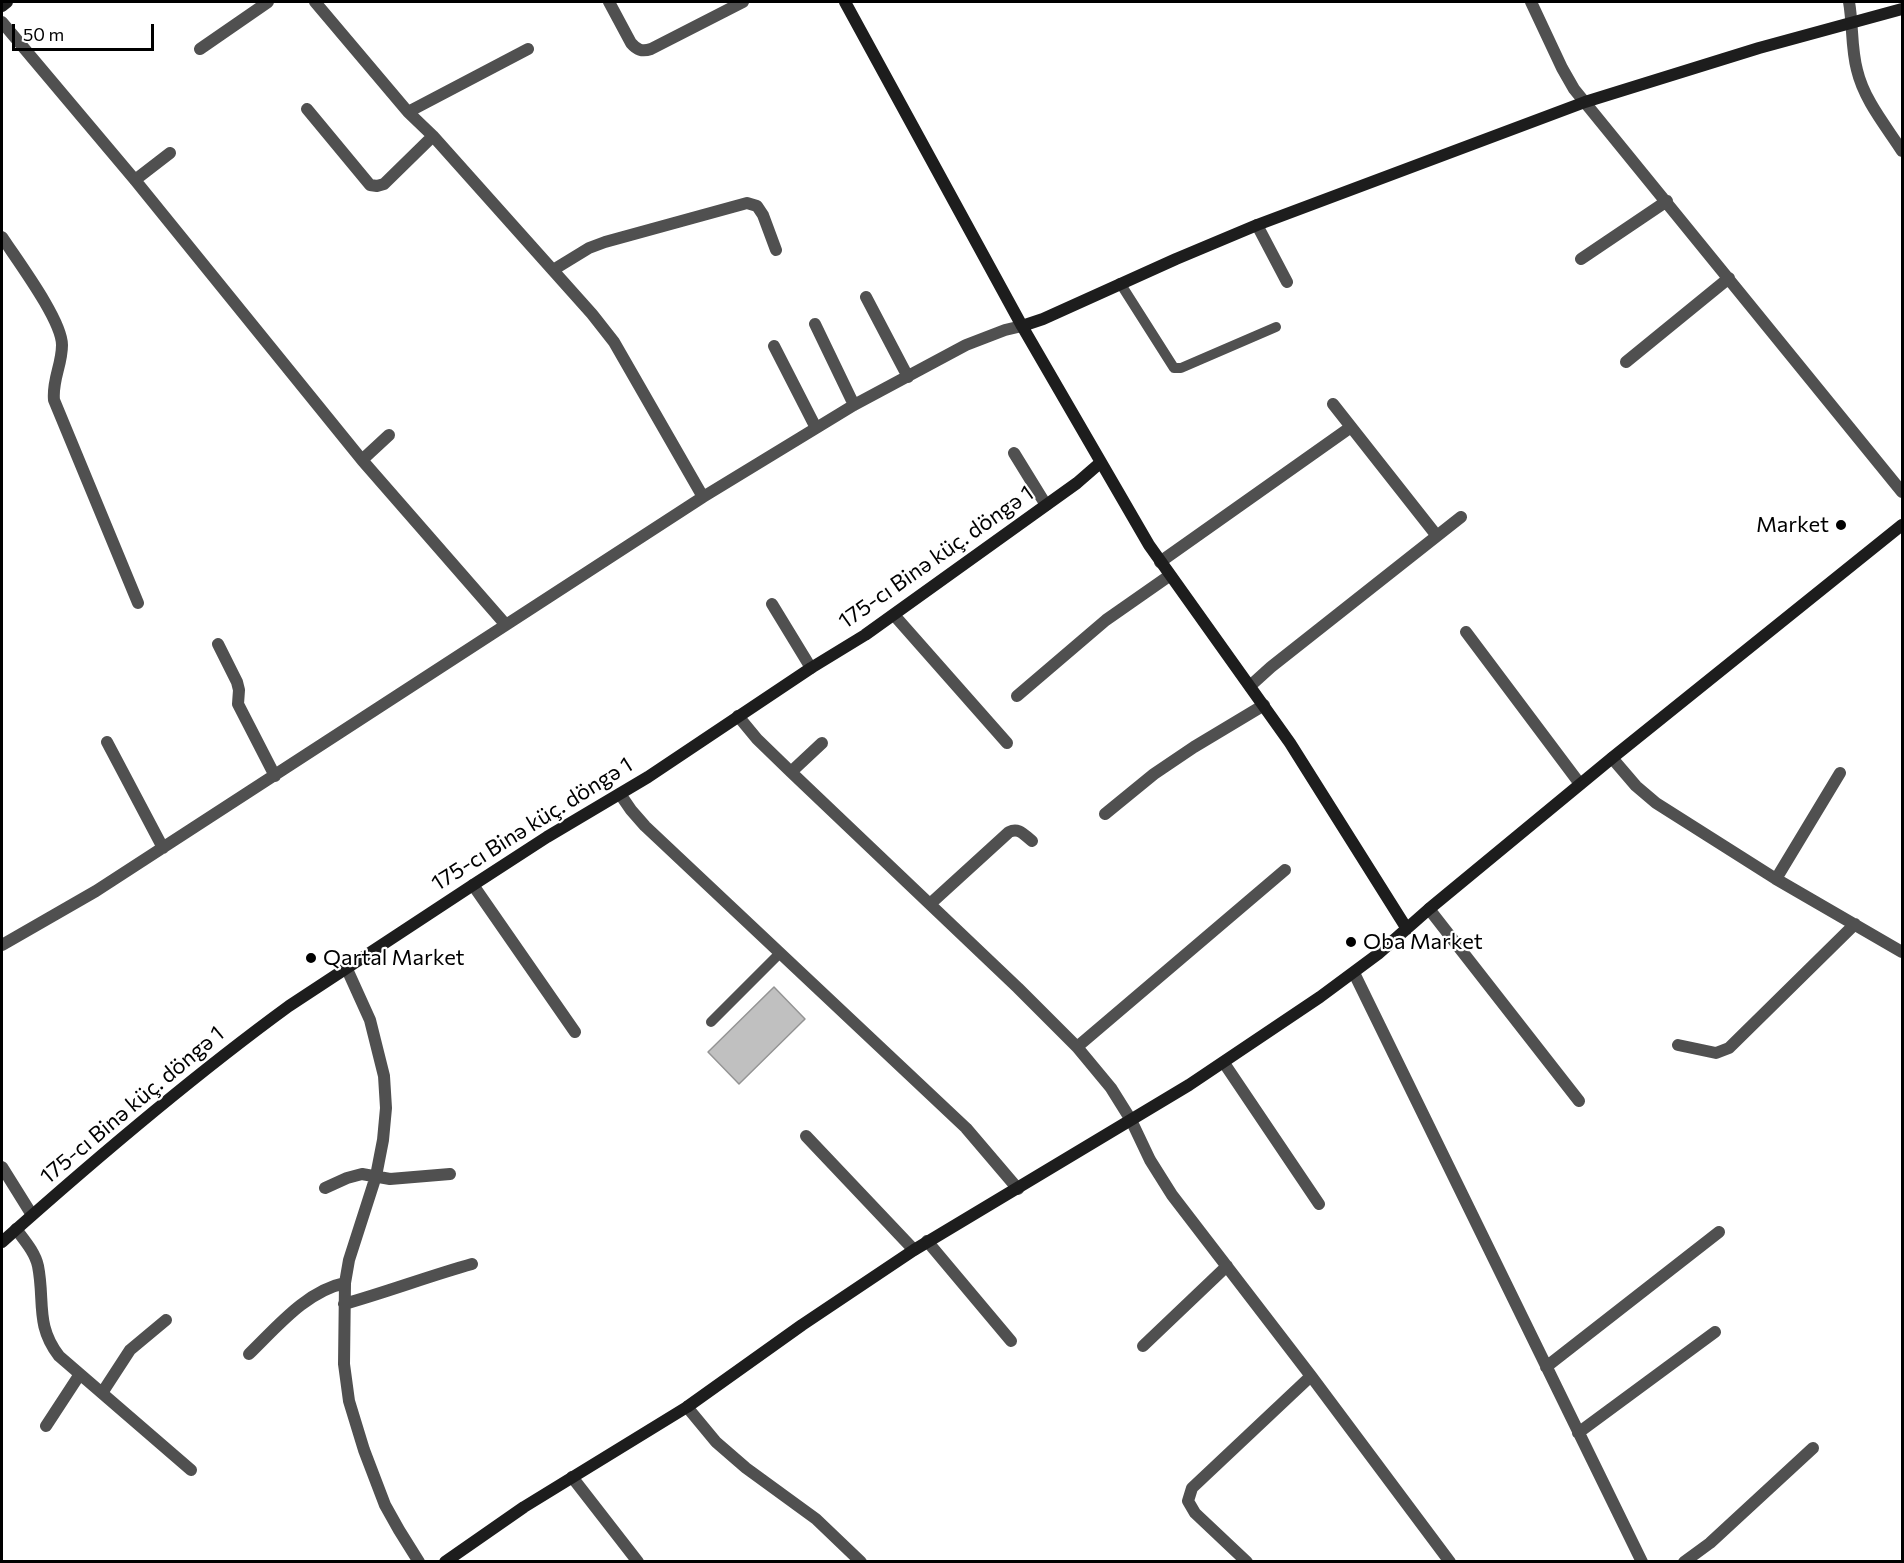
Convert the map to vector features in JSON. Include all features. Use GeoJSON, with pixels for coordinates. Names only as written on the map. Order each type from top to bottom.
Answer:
{"type":"FeatureCollection","features":[{"type":"Feature","properties":{"kind":"street"},"geometry":{"type":"LineString","coordinates":[[2,6],[7,2]]}},
{"type":"Feature","properties":{"kind":"street"},"geometry":{"type":"LineString","coordinates":[[200,49],[268,2]]}},
{"type":"Feature","properties":{"kind":"street"},"geometry":{"type":"LineString","coordinates":[[315,2],[408,112],[433,136],[554,270],[614,342],[703,497]]}},
{"type":"Feature","properties":{"kind":"street"},"geometry":{"type":"LineString","coordinates":[[609,2],[632,43],[643,52],[743,2]]}},
{"type":"Feature","properties":{"kind":"street"},"geometry":{"type":"LineString","coordinates":[[845,2],[1022,326],[1100,463],[1160,562],[1290,743],[1407,929]]}},
{"type":"Feature","properties":{"kind":"street"},"geometry":{"type":"LineString","coordinates":[[1531,2],[1574,89],[1902,492]]}},
{"type":"Feature","properties":{"kind":"street"},"geometry":{"type":"LineString","coordinates":[[1849,2],[1857,73],[1867,95],[1902,151]]}},
{"type":"Feature","properties":{"kind":"street"},"geometry":{"type":"LineString","coordinates":[[2,945],[96,891],[703,497],[854,405],[966,345],[1022,326],[1257,225],[1585,102],[1759,48],[1902,9]]}},
{"type":"Feature","properties":{"kind":"street"},"geometry":{"type":"LineString","coordinates":[[2,21],[135,180],[362,460],[506,625]]}},
{"type":"Feature","properties":{"kind":"street"},"geometry":{"type":"LineString","coordinates":[[408,112],[528,49]]}},
{"type":"Feature","properties":{"kind":"street"},"geometry":{"type":"LineString","coordinates":[[307,109],[370,186],[384,184],[433,136]]}},
{"type":"Feature","properties":{"kind":"street"},"geometry":{"type":"LineString","coordinates":[[135,180],[170,153]]}},
{"type":"Feature","properties":{"kind":"street"},"geometry":{"type":"LineString","coordinates":[[1581,259],[1667,201]]}},
{"type":"Feature","properties":{"kind":"street"},"geometry":{"type":"LineString","coordinates":[[554,270],[605,242],[747,203],[757,206],[763,215],[776,250]]}},
{"type":"Feature","properties":{"kind":"street"},"geometry":{"type":"LineString","coordinates":[[1257,225],[1287,282]]}},
{"type":"Feature","properties":{"kind":"street"},"geometry":{"type":"LineString","coordinates":[[2,237],[57,323],[62,343],[53,387],[54,400],[138,603]]}},
{"type":"Feature","properties":{"kind":"street"},"geometry":{"type":"LineString","coordinates":[[1626,362],[1729,278]]}},
{"type":"Feature","properties":{"kind":"street"},"geometry":{"type":"LineString","coordinates":[[866,297],[908,376]]}},
{"type":"Feature","properties":{"kind":"street"},"geometry":{"type":"LineString","coordinates":[[815,324],[854,405]]}},
{"type":"Feature","properties":{"kind":"street"},"geometry":{"type":"LineString","coordinates":[[774,346],[816,428]]}},
{"type":"Feature","properties":{"kind":"street"},"geometry":{"type":"LineString","coordinates":[[1333,404],[1437,536]]}},
{"type":"Feature","properties":{"kind":"street"},"geometry":{"type":"LineString","coordinates":[[1160,562],[1351,427]]}},
{"type":"Feature","properties":{"kind":"street"},"geometry":{"type":"LineString","coordinates":[[362,460],[389,435]]}},
{"type":"Feature","properties":{"kind":"street"},"geometry":{"type":"LineString","coordinates":[[1014,453],[1046,505]]}},
{"type":"Feature","properties":{"kind":"street","name":"175-cı Binə küç. döngə 1"},"geometry":{"type":"LineString","coordinates":[[2,1242],[140,1123],[254,1031],[346,967],[548,837],[685,753],[894,615],[1077,483],[1100,463]]}},
{"type":"Feature","properties":{"kind":"street"},"geometry":{"type":"LineString","coordinates":[[1250,686],[1461,517]]}},
{"type":"Feature","properties":{"kind":"street"},"geometry":{"type":"LineString","coordinates":[[445,1562],[524,1507],[687,1407],[802,1325],[927,1241],[1018,1189],[1224,1063],[1354,973],[1580,784],[1902,525]]}},
{"type":"Feature","properties":{"kind":"street"},"geometry":{"type":"LineString","coordinates":[[1017,696],[1106,620],[1169,576]]}},
{"type":"Feature","properties":{"kind":"street"},"geometry":{"type":"LineString","coordinates":[[772,604],[811,668]]}},
{"type":"Feature","properties":{"kind":"street"},"geometry":{"type":"LineString","coordinates":[[894,615],[1007,743]]}},
{"type":"Feature","properties":{"kind":"street"},"geometry":{"type":"LineString","coordinates":[[1466,632],[1580,784]]}},
{"type":"Feature","properties":{"kind":"street"},"geometry":{"type":"LineString","coordinates":[[218,644],[237,682],[239,690],[237,704],[275,776]]}},
{"type":"Feature","properties":{"kind":"street"},"geometry":{"type":"LineString","coordinates":[[1105,814],[1154,774],[1264,705]]}},
{"type":"Feature","properties":{"kind":"street"},"geometry":{"type":"LineString","coordinates":[[738,716],[757,739],[1077,1047],[1111,1088],[1172,1195],[1311,1376],[1449,1562]]}},
{"type":"Feature","properties":{"kind":"street"},"geometry":{"type":"LineString","coordinates":[[107,742],[163,848]]}},
{"type":"Feature","properties":{"kind":"street"},"geometry":{"type":"LineString","coordinates":[[791,772],[822,742]]}},
{"type":"Feature","properties":{"kind":"street"},"geometry":{"type":"LineString","coordinates":[[1612,758],[1636,786],[1656,803],[1776,879],[1902,952]]}},
{"type":"Feature","properties":{"kind":"street"},"geometry":{"type":"LineString","coordinates":[[1776,879],[1840,773]]}},
{"type":"Feature","properties":{"kind":"street"},"geometry":{"type":"LineString","coordinates":[[620,794],[630,810],[645,826],[966,1128],[1018,1189]]}},
{"type":"Feature","properties":{"kind":"street"},"geometry":{"type":"LineString","coordinates":[[930,904],[1009,832],[1014,829],[1019,830],[1032,842]]}},
{"type":"Feature","properties":{"kind":"street"},"geometry":{"type":"LineString","coordinates":[[1077,1047],[1285,870]]}},
{"type":"Feature","properties":{"kind":"street"},"geometry":{"type":"LineString","coordinates":[[473,885],[575,1032]]}},
{"type":"Feature","properties":{"kind":"street"},"geometry":{"type":"LineString","coordinates":[[1429,909],[1580,1101]]}},
{"type":"Feature","properties":{"kind":"street"},"geometry":{"type":"LineString","coordinates":[[1678,1045],[1716,1053],[1729,1048],[1855,924]]}},
{"type":"Feature","properties":{"kind":"street"},"geometry":{"type":"LineString","coordinates":[[346,967],[370,1020],[384,1077],[386,1108],[376,1176],[349,1260],[345,1283],[344,1364],[349,1401],[356,1428],[386,1505],[419,1562]]}},
{"type":"Feature","properties":{"kind":"street"},"geometry":{"type":"LineString","coordinates":[[1354,973],[1642,1562]]}},
{"type":"Feature","properties":{"kind":"street"},"geometry":{"type":"LineString","coordinates":[[1224,1063],[1319,1204]]}},
{"type":"Feature","properties":{"kind":"street"},"geometry":{"type":"LineString","coordinates":[[806,1136],[914,1250]]}},
{"type":"Feature","properties":{"kind":"street"},"geometry":{"type":"LineString","coordinates":[[2,1167],[32,1215]]}},
{"type":"Feature","properties":{"kind":"street"},"geometry":{"type":"LineString","coordinates":[[325,1188],[362,1174],[390,1179],[410,1179],[450,1174]]}},
{"type":"Feature","properties":{"kind":"street"},"geometry":{"type":"LineString","coordinates":[[16,1229],[32,1251],[38,1264],[44,1329],[49,1343],[59,1356],[191,1470]]}},
{"type":"Feature","properties":{"kind":"street"},"geometry":{"type":"LineString","coordinates":[[1546,1367],[1719,1233]]}},
{"type":"Feature","properties":{"kind":"street"},"geometry":{"type":"LineString","coordinates":[[927,1241],[1011,1341]]}},
{"type":"Feature","properties":{"kind":"street"},"geometry":{"type":"LineString","coordinates":[[344,1304],[471,1264]]}},
{"type":"Feature","properties":{"kind":"street"},"geometry":{"type":"LineString","coordinates":[[1143,1346],[1227,1266]]}},
{"type":"Feature","properties":{"kind":"street"},"geometry":{"type":"LineString","coordinates":[[249,1354],[294,1311],[319,1293],[345,1283]]}},
{"type":"Feature","properties":{"kind":"street"},"geometry":{"type":"LineString","coordinates":[[102,1393],[130,1350],[166,1320]]}},
{"type":"Feature","properties":{"kind":"street"},"geometry":{"type":"LineString","coordinates":[[1578,1433],[1715,1332]]}},
{"type":"Feature","properties":{"kind":"street"},"geometry":{"type":"LineString","coordinates":[[46,1426],[80,1374]]}},
{"type":"Feature","properties":{"kind":"street"},"geometry":{"type":"LineString","coordinates":[[1247,1562],[1195,1513],[1188,1501],[1191,1488],[1311,1376]]}},
{"type":"Feature","properties":{"kind":"street"},"geometry":{"type":"LineString","coordinates":[[687,1407],[716,1442],[746,1468],[816,1520],[861,1562]]}},
{"type":"Feature","properties":{"kind":"street"},"geometry":{"type":"LineString","coordinates":[[1684,1562],[1710,1543],[1813,1448]]}},
{"type":"Feature","properties":{"kind":"street"},"geometry":{"type":"LineString","coordinates":[[572,1477],[638,1562]]}},
{"type":"Feature","properties":{"kind":"lane"},"geometry":{"type":"LineString","coordinates":[[1120,283],[1174,368],[1181,368],[1276,327]]}},
{"type":"Feature","properties":{"kind":"lane"},"geometry":{"type":"LineString","coordinates":[[711,1022],[780,953]]}},
{"type":"Feature","properties":{"kind":"building"},"geometry":{"type":"Polygon","coordinates":[[[774,987],[805,1019],[739,1084],[708,1052],[774,987]]]}},
{"type":"Feature","properties":{"kind":"place","name":"Market"},"geometry":{"type":"Point","coordinates":[1841,525]}},
{"type":"Feature","properties":{"kind":"place","name":"Oba Market"},"geometry":{"type":"Point","coordinates":[1351,942]}},
{"type":"Feature","properties":{"kind":"place","name":"Qartal Market"},"geometry":{"type":"Point","coordinates":[311,958]}}]}
